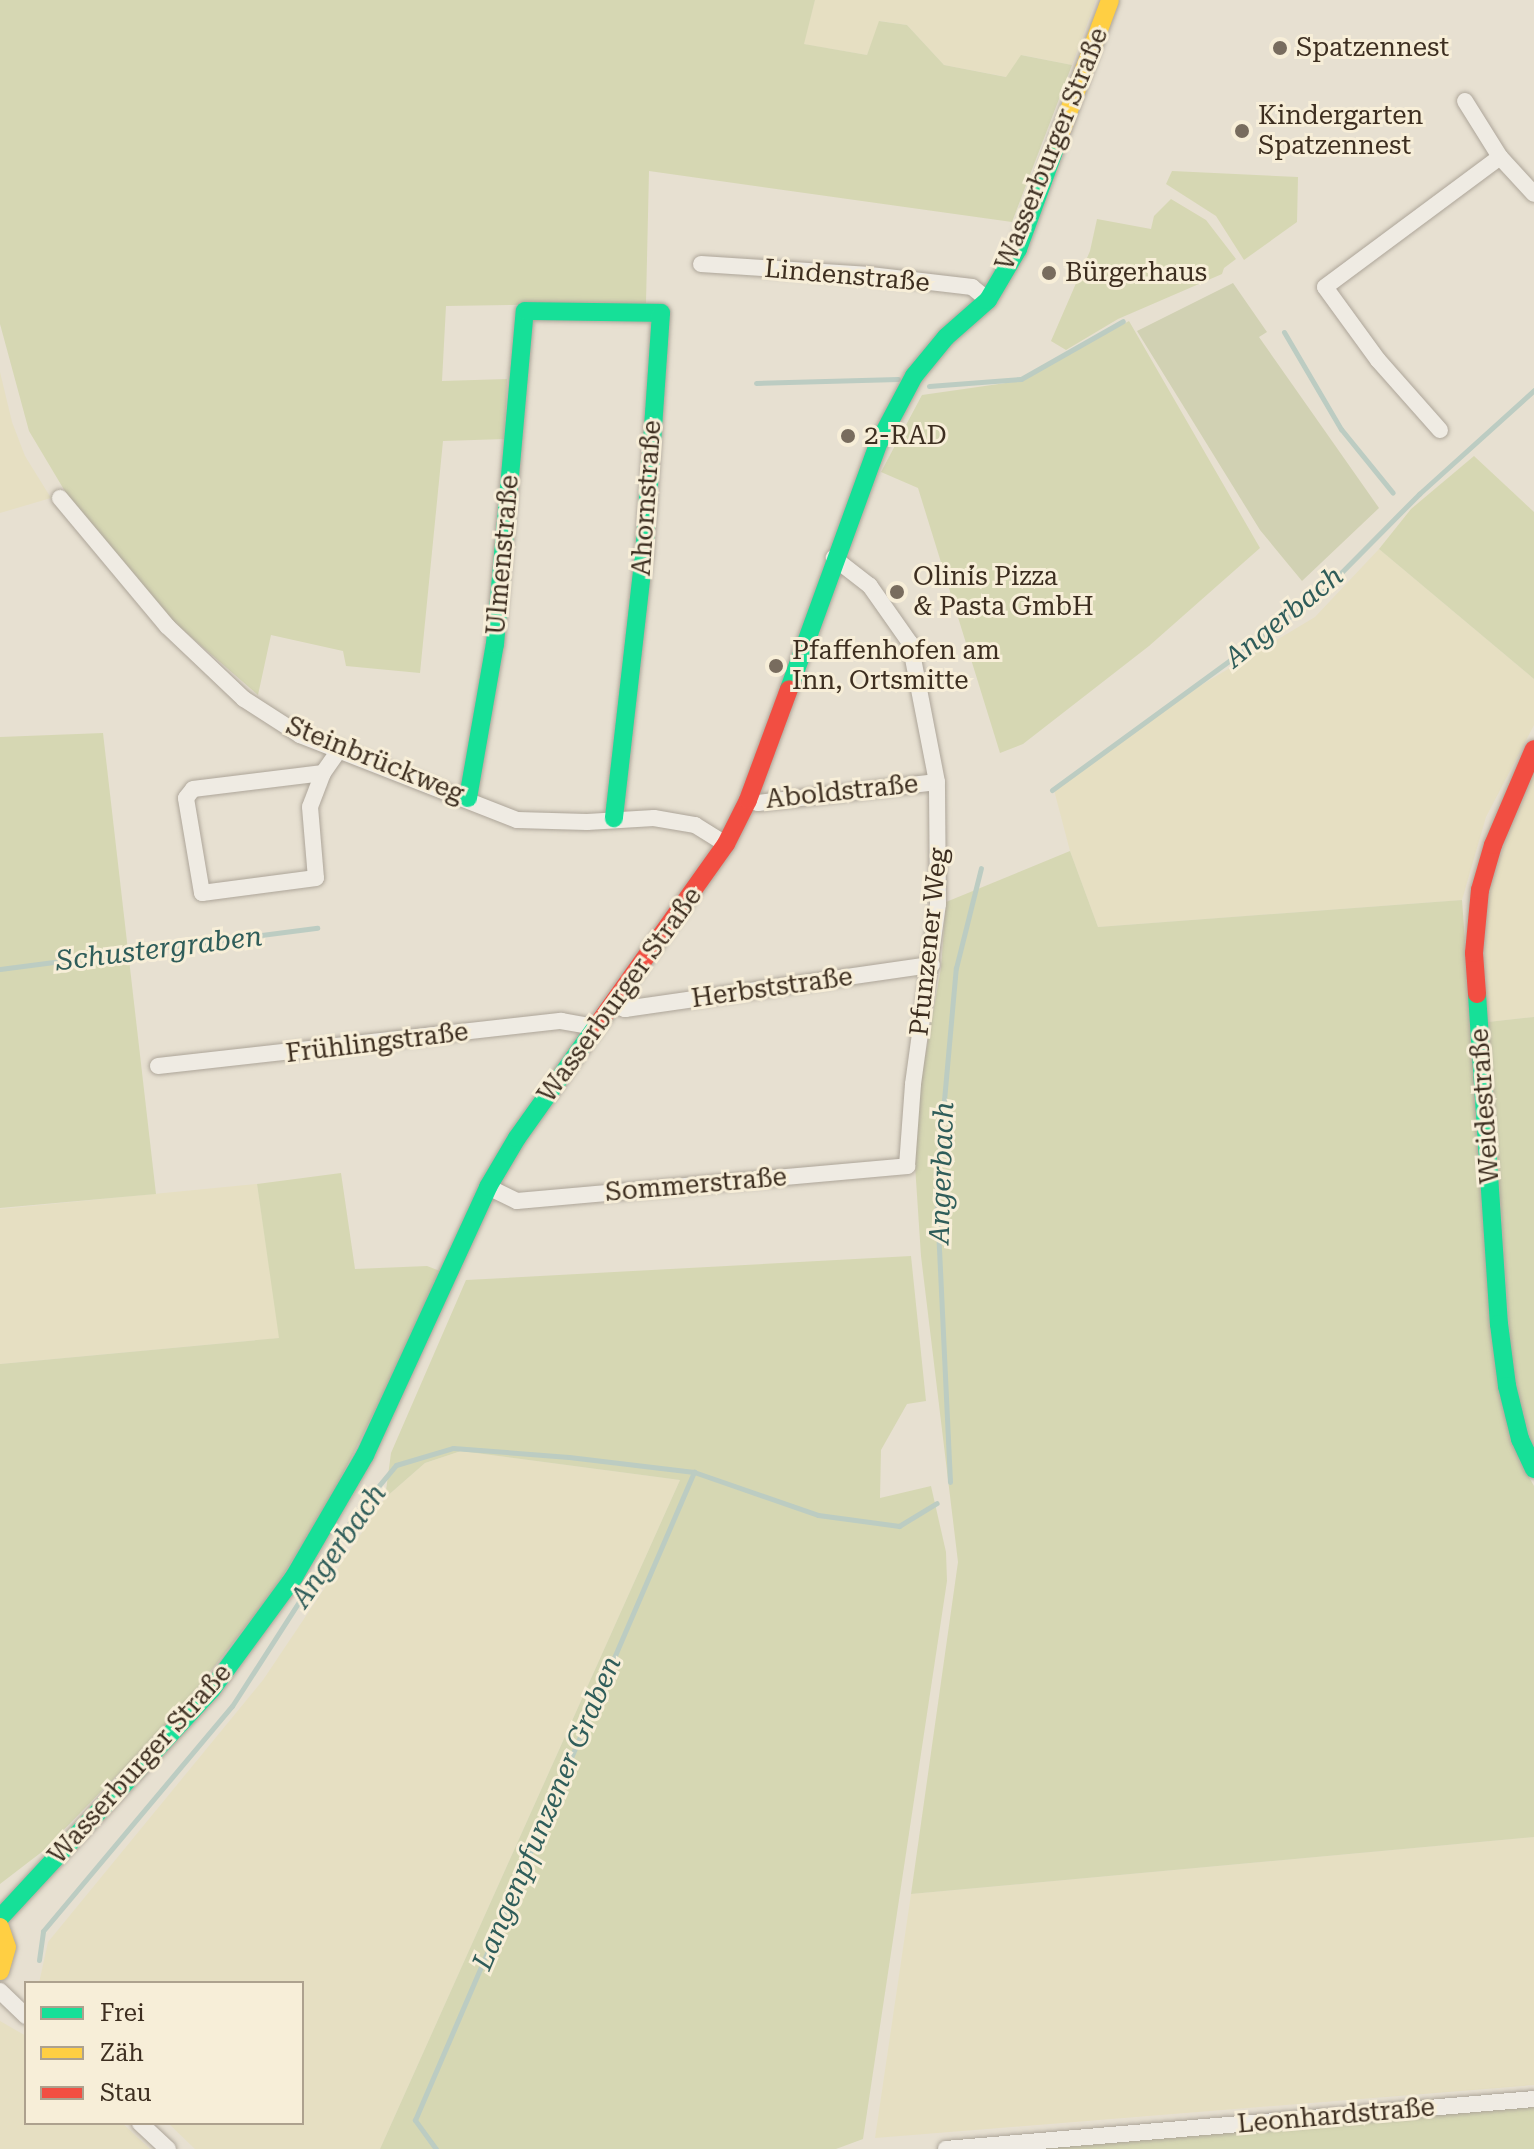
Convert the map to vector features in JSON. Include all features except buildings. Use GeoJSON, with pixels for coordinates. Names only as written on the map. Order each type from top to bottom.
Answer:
{"type":"FeatureCollection","features":[{"type":"Feature","properties":{"kind":"street","name":"Wasserburger Straße"},"geometry":{"type":"LineString","coordinates":[[0,1918],[212,1689],[294,1577],[365,1455],[488,1187],[595,1027],[726,844],[748,800],[879,442],[914,376],[946,337],[988,300],[1022,239],[1110,0]]}},
{"type":"Feature","properties":{"kind":"street"},"geometry":{"type":"LineString","coordinates":[[1465,101],[1500,157],[1532,187]]}},
{"type":"Feature","properties":{"kind":"street"},"geometry":{"type":"LineString","coordinates":[[1440,430],[1378,360],[1325,287],[1500,157]]}},
{"type":"Feature","properties":{"kind":"street","name":"Lindenstraße"},"geometry":{"type":"LineString","coordinates":[[701,264],[870,275],[972,287],[988,300]]}},
{"type":"Feature","properties":{"kind":"street","name":"Ulmenstraße"},"geometry":{"type":"LineString","coordinates":[[468,798],[495,644],[525,311]]}},
{"type":"Feature","properties":{"kind":"street","name":"Ahornstraße"},"geometry":{"type":"LineString","coordinates":[[525,311],[661,313],[644,554],[614,818]]}},
{"type":"Feature","properties":{"kind":"street","name":"Steinbrückweg"},"geometry":{"type":"LineString","coordinates":[[60,498],[167,626],[229,686],[300,735],[468,798],[517,820],[587,822],[654,818],[695,825],[726,844]]}},
{"type":"Feature","properties":{"kind":"street","name":"Pfunzener Weg"},"geometry":{"type":"LineString","coordinates":[[834,558],[870,586],[910,643],[937,782],[938,904],[932,965],[913,1084],[907,1166]]}},
{"type":"Feature","properties":{"kind":"street"},"geometry":{"type":"LineString","coordinates":[[323,773],[193,789],[186,798],[202,893],[316,878],[310,807],[323,773],[340,749]]}},
{"type":"Feature","properties":{"kind":"street","name":"Weidestraße"},"geometry":{"type":"LineString","coordinates":[[1534,749],[1489,860],[1476,914],[1474,953],[1499,1324],[1507,1386],[1520,1439],[1534,1469]]}},
{"type":"Feature","properties":{"kind":"street","name":"Aboldstraße"},"geometry":{"type":"LineString","coordinates":[[748,800],[758,803],[937,782]]}},
{"type":"Feature","properties":{"kind":"street","name":"Herbststraße"},"geometry":{"type":"LineString","coordinates":[[613,1005],[625,1009],[932,965]]}},
{"type":"Feature","properties":{"kind":"street","name":"Frühlingstraße"},"geometry":{"type":"LineString","coordinates":[[158,1066],[561,1021],[582,1022],[595,1027]]}},
{"type":"Feature","properties":{"kind":"street","name":"Sommerstraße"},"geometry":{"type":"LineString","coordinates":[[488,1187],[517,1201],[907,1166]]}},
{"type":"Feature","properties":{"kind":"street"},"geometry":{"type":"LineString","coordinates":[[0,1927],[7,1947],[0,1971]]}},
{"type":"Feature","properties":{"kind":"street"},"geometry":{"type":"LineString","coordinates":[[0,1991],[24,2014]]}},
{"type":"Feature","properties":{"kind":"street","name":"Leonhardstraße"},"geometry":{"type":"LineString","coordinates":[[946,2149],[1534,2099]]}},
{"type":"Feature","properties":{"kind":"street"},"geometry":{"type":"LineString","coordinates":[[142,2125],[168,2149]]}},
{"type":"Feature","properties":{"kind":"shaded area"},"geometry":{"type":"Polygon","coordinates":[[[815,0],[1096,0],[1072,65],[1022,55],[1007,77],[944,65],[907,25],[880,21],[867,55],[803,44],[815,0]]]}},
{"type":"Feature","properties":{"kind":"shaded area"},"geometry":{"type":"Polygon","coordinates":[[[0,372],[12,422],[25,456],[51,498],[0,513],[0,372]]]}},
{"type":"Feature","properties":{"kind":"shaded area"},"geometry":{"type":"Polygon","coordinates":[[[1379,549],[1534,679],[1534,725],[1486,817],[1462,900],[1098,927],[1070,851],[1054,790],[1188,693],[1315,617],[1379,549]]]}},
{"type":"Feature","properties":{"kind":"shaded area"},"geometry":{"type":"Polygon","coordinates":[[[1534,767],[1534,1017],[1488,1022],[1483,971],[1488,894],[1516,807],[1534,767]]]}},
{"type":"Feature","properties":{"kind":"shaded area"},"geometry":{"type":"Polygon","coordinates":[[[257,1184],[280,1338],[0,1364],[0,1209],[257,1184]]]}},
{"type":"Feature","properties":{"kind":"shaded area"},"geometry":{"type":"Polygon","coordinates":[[[461,1451],[680,1480],[380,2149],[195,2149],[170,2125],[304,2125],[304,1981],[39,1981],[48,1942],[263,1680],[385,1498],[425,1463],[461,1451]]]}},
{"type":"Feature","properties":{"kind":"shaded area"},"geometry":{"type":"Polygon","coordinates":[[[1534,1837],[1534,2085],[875,2138],[911,1894],[1534,1837]]]}},
{"type":"Feature","properties":{"kind":"shaded area"},"geometry":{"type":"Polygon","coordinates":[[[0,2021],[24,2035],[24,2125],[124,2125],[150,2149],[0,2149],[0,2021]]]}},
{"type":"Feature","properties":{"kind":"green space"},"geometry":{"type":"Polygon","coordinates":[[[0,0],[815,0],[804,44],[867,55],[879,21],[907,25],[944,65],[1006,77],[1021,55],[1072,65],[1012,222],[649,171],[646,303],[446,306],[442,381],[507,379],[505,439],[443,441],[420,673],[346,666],[343,651],[271,635],[258,695],[168,617],[66,493],[29,431],[0,324],[0,0]]]}},
{"type":"Feature","properties":{"kind":"green space"},"geometry":{"type":"Polygon","coordinates":[[[1172,171],[1298,177],[1297,222],[1244,260],[1216,216],[1166,184],[1172,171]]]}},
{"type":"Feature","properties":{"kind":"green space"},"geometry":{"type":"Polygon","coordinates":[[[1171,199],[1206,220],[1236,259],[1224,268],[1222,274],[1118,319],[1066,350],[1051,341],[1090,251],[1097,219],[1151,229],[1154,216],[1171,199]]]}},
{"type":"Feature","properties":{"kind":"green space"},"geometry":{"type":"Polygon","coordinates":[[[1233,283],[1267,332],[1259,337],[1379,508],[1302,581],[1260,530],[1137,331],[1233,283]]]}},
{"type":"Feature","properties":{"kind":"green space"},"geometry":{"type":"Polygon","coordinates":[[[1129,321],[1260,548],[1149,646],[1023,744],[1000,753],[918,488],[881,472],[922,395],[1020,381],[1129,321]]]}},
{"type":"Feature","properties":{"kind":"green space"},"geometry":{"type":"Polygon","coordinates":[[[1474,456],[1534,512],[1534,679],[1379,549],[1411,509],[1474,456]]]}},
{"type":"Feature","properties":{"kind":"green space"},"geometry":{"type":"Polygon","coordinates":[[[103,733],[156,1194],[0,1208],[0,737],[103,733]]]}},
{"type":"Feature","properties":{"kind":"green space"},"geometry":{"type":"Polygon","coordinates":[[[1070,851],[1098,927],[1462,900],[1495,1354],[1519,1459],[1534,1486],[1534,1837],[911,1894],[958,1562],[921,1256],[915,1165],[919,1091],[941,968],[946,902],[1070,851]]]}},
{"type":"Feature","properties":{"kind":"green space"},"geometry":{"type":"Polygon","coordinates":[[[1534,1017],[1534,1453],[1512,1372],[1488,1022],[1534,1017]]]}},
{"type":"Feature","properties":{"kind":"green space"},"geometry":{"type":"Polygon","coordinates":[[[341,1173],[355,1269],[427,1266],[440,1271],[385,1391],[325,1509],[272,1593],[177,1714],[43,1851],[0,1884],[0,1364],[279,1338],[257,1184],[341,1173]]]}},
{"type":"Feature","properties":{"kind":"green space"},"geometry":{"type":"Polygon","coordinates":[[[911,1256],[926,1401],[907,1404],[881,1450],[880,1498],[931,1486],[946,1552],[947,1581],[863,2139],[836,2149],[380,2149],[680,1480],[461,1451],[425,1463],[385,1498],[391,1453],[466,1280],[911,1256]]]}},
{"type":"Feature","properties":{"kind":"green space"},"geometry":{"type":"Polygon","coordinates":[[[1534,2105],[1534,2149],[1037,2149],[1534,2105]]]}},
{"type":"Feature","properties":{"kind":"waterway"},"geometry":{"type":"LineString","coordinates":[[929,386],[1021,379],[1123,321]]}},
{"type":"Feature","properties":{"kind":"waterway"},"geometry":{"type":"LineString","coordinates":[[1284,332],[1341,429],[1393,493]]}},
{"type":"Feature","properties":{"kind":"waterway"},"geometry":{"type":"LineString","coordinates":[[756,383],[898,379]]}},
{"type":"Feature","properties":{"kind":"waterway","name":"Angerbach"},"geometry":{"type":"LineString","coordinates":[[1052,790],[1318,596],[1419,494],[1534,390]]}},
{"type":"Feature","properties":{"kind":"waterway","name":"Angerbach"},"geometry":{"type":"LineString","coordinates":[[950,1482],[936,1190],[956,968],[981,868]]}},
{"type":"Feature","properties":{"kind":"waterway","name":"Schustergraben"},"geometry":{"type":"LineString","coordinates":[[0,969],[317,928]]}},
{"type":"Feature","properties":{"kind":"waterway","name":"Angerbach"},"geometry":{"type":"LineString","coordinates":[[39,1960],[43,1931],[232,1706],[356,1513],[396,1465],[453,1448],[569,1457],[694,1472],[818,1515],[899,1526],[937,1503]]}},
{"type":"Feature","properties":{"kind":"waterway","name":"Langenpfunzener Graben"},"geometry":{"type":"LineString","coordinates":[[436,2149],[415,2120],[694,1472]]}},
{"type":"Feature","properties":{"kind":"traffic: fast"},"geometry":{"type":"LineString","coordinates":[[789,689],[879,442],[914,376],[946,337],[988,300],[1018,249],[1058,140]]}},
{"type":"Feature","properties":{"kind":"traffic: fast"},"geometry":{"type":"LineString","coordinates":[[468,798],[495,644],[525,311],[661,313],[644,554],[614,818]]}},
{"type":"Feature","properties":{"kind":"traffic: fast"},"geometry":{"type":"LineString","coordinates":[[1477,994],[1499,1324],[1507,1386],[1520,1439],[1534,1469]]}},
{"type":"Feature","properties":{"kind":"traffic: fast"},"geometry":{"type":"LineString","coordinates":[[0,1918],[212,1689],[294,1577],[365,1455],[488,1187],[517,1138],[598,1024]]}},
{"type":"Feature","properties":{"kind":"traffic: slow"},"geometry":{"type":"LineString","coordinates":[[1058,140],[1110,0]]}},
{"type":"Feature","properties":{"kind":"traffic: slow"},"geometry":{"type":"LineString","coordinates":[[0,1927],[7,1947],[0,1971]]}},
{"type":"Feature","properties":{"kind":"traffic: jam"},"geometry":{"type":"LineString","coordinates":[[598,1024],[726,844],[748,800],[789,689]]}},
{"type":"Feature","properties":{"kind":"traffic: jam"},"geometry":{"type":"LineString","coordinates":[[1477,994],[1474,953],[1480,890],[1493,845],[1534,749]]}},
{"type":"Feature","properties":{"kind":"place","name":"Spatzennest"},"geometry":{"type":"Point","coordinates":[1280,48]}},
{"type":"Feature","properties":{"kind":"place","name":"Kindergarten Spatzennest"},"geometry":{"type":"Point","coordinates":[1242,131]}},
{"type":"Feature","properties":{"kind":"place","name":"Bürgerhaus"},"geometry":{"type":"Point","coordinates":[1049,273]}},
{"type":"Feature","properties":{"kind":"place","name":"2-RAD"},"geometry":{"type":"Point","coordinates":[848,436]}},
{"type":"Feature","properties":{"kind":"place","name":"Olini´s Pizza & Pasta GmbH"},"geometry":{"type":"Point","coordinates":[897,592]}},
{"type":"Feature","properties":{"kind":"place","name":"Pfaffenhofen am Inn, Ortsmitte"},"geometry":{"type":"Point","coordinates":[776,666]}}]}
